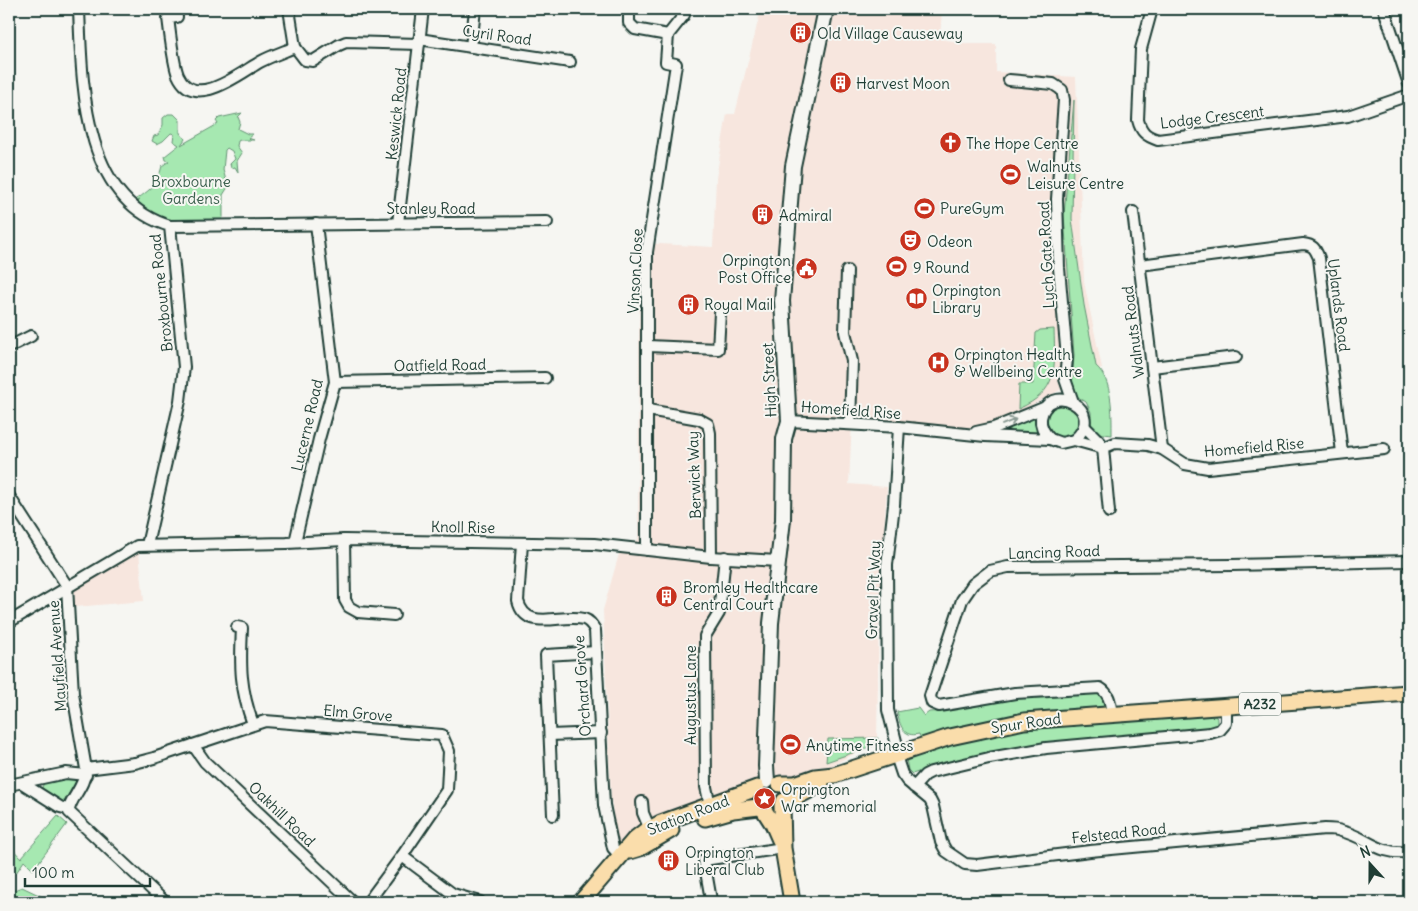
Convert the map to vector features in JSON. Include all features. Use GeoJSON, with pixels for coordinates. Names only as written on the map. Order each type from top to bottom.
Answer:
{"type":"FeatureCollection","features":[{"type":"Feature","properties":{"kind":"main road","name":"Spur Road"},"geometry":{"type":"LineString","coordinates":[[768,784],[795,784],[815,777],[834,775],[950,737],[1024,721],[1409,693]]}},
{"type":"Feature","properties":{"kind":"main road","name":"Spur Road"},"geometry":{"type":"LineString","coordinates":[[783,803],[834,775]]}},
{"type":"Feature","properties":{"kind":"main road"},"geometry":{"type":"LineString","coordinates":[[784,848],[774,824],[755,798],[768,784],[784,792],[784,848],[792,902]]}},
{"type":"Feature","properties":{"kind":"main road","name":"Station Road"},"geometry":{"type":"LineString","coordinates":[[581,902],[623,854],[640,848],[661,823],[768,784]]}},
{"type":"Feature","properties":{"kind":"main road"},"geometry":{"type":"LineString","coordinates":[[762,808],[774,810],[783,803]]}},
{"type":"Feature","properties":{"kind":"main road","name":"Station Road"},"geometry":{"type":"LineString","coordinates":[[652,833],[670,830],[733,810],[762,808]]}},
{"type":"Feature","properties":{"kind":"street","name":"Broxbourne Road"},"geometry":{"type":"LineString","coordinates":[[79,9],[82,86],[95,144],[104,166],[114,184],[134,208],[150,219],[170,226],[184,367],[180,401],[147,545]]}},
{"type":"Feature","properties":{"kind":"street"},"geometry":{"type":"LineString","coordinates":[[177,17],[168,18],[177,73],[182,82],[190,89],[202,90],[214,88],[261,61],[295,47],[289,9]]}},
{"type":"Feature","properties":{"kind":"street","name":"Keswick Road"},"geometry":{"type":"LineString","coordinates":[[398,223],[423,9]]}},
{"type":"Feature","properties":{"kind":"street"},"geometry":{"type":"LineString","coordinates":[[471,47],[475,9]]}},
{"type":"Feature","properties":{"kind":"street"},"geometry":{"type":"LineString","coordinates":[[629,9],[629,23],[636,30],[668,35],[684,15],[684,9]]}},
{"type":"Feature","properties":{"kind":"street","name":"High Street"},"geometry":{"type":"LineString","coordinates":[[768,784],[766,766],[770,633],[783,520],[784,439],[789,421],[782,301],[793,166],[826,9]]}},
{"type":"Feature","properties":{"kind":"street","name":"Lodge Crescent"},"geometry":{"type":"LineString","coordinates":[[1152,9],[1141,49],[1138,120],[1141,130],[1147,137],[1158,140],[1348,116],[1409,95]]}},
{"type":"Feature","properties":{"kind":"street"},"geometry":{"type":"LineString","coordinates":[[1384,9],[1409,84]]}},
{"type":"Feature","properties":{"kind":"street","name":"Vinson Close"},"geometry":{"type":"LineString","coordinates":[[647,550],[647,252],[676,64],[666,62],[668,35]]}},
{"type":"Feature","properties":{"kind":"street","name":"Cyril Road"},"geometry":{"type":"LineString","coordinates":[[295,47],[305,60],[309,61],[313,61],[346,42],[419,42],[471,47],[570,62]]}},
{"type":"Feature","properties":{"kind":"street","name":"Lych Gate Road"},"geometry":{"type":"LineString","coordinates":[[1009,80],[1053,84],[1062,90],[1064,100],[1057,199],[1060,273],[1068,358],[1066,379],[1060,391],[1048,405]]}},
{"type":"Feature","properties":{"kind":"street","name":"Walnuts Road"},"geometry":{"type":"LineString","coordinates":[[1133,212],[1162,449]]}},
{"type":"Feature","properties":{"kind":"street","name":"Stanley Road"},"geometry":{"type":"LineString","coordinates":[[170,226],[547,222]]}},
{"type":"Feature","properties":{"kind":"street","name":"Lucerne Road"},"geometry":{"type":"LineString","coordinates":[[295,542],[319,439],[335,382],[316,224]]}},
{"type":"Feature","properties":{"kind":"street","name":"Uplands Road"},"geometry":{"type":"LineString","coordinates":[[1140,265],[1303,244],[1311,245],[1316,249],[1320,267],[1342,453]]}},
{"type":"Feature","properties":{"kind":"street"},"geometry":{"type":"LineString","coordinates":[[847,271],[845,332],[852,355],[853,371],[850,424]]}},
{"type":"Feature","properties":{"kind":"street"},"geometry":{"type":"LineString","coordinates":[[648,346],[718,349],[720,314]]}},
{"type":"Feature","properties":{"kind":"street"},"geometry":{"type":"LineString","coordinates":[[9,347],[31,336]]}},
{"type":"Feature","properties":{"kind":"street"},"geometry":{"type":"LineString","coordinates":[[1152,367],[1236,357]]}},
{"type":"Feature","properties":{"kind":"street","name":"Oatfield Road"},"geometry":{"type":"LineString","coordinates":[[335,382],[545,378]]}},
{"type":"Feature","properties":{"kind":"street","name":"Lych Gate Road"},"geometry":{"type":"LineString","coordinates":[[1066,379],[1073,402]]}},
{"type":"Feature","properties":{"kind":"street"},"geometry":{"type":"LineString","coordinates":[[1050,438],[1043,431],[1042,415],[1048,405],[1060,400],[1073,402],[1082,411],[1084,426],[1081,433],[1074,440]]}},
{"type":"Feature","properties":{"kind":"street","name":"Homefield Rise"},"geometry":{"type":"LineString","coordinates":[[971,434],[994,428],[1048,405]]}},
{"type":"Feature","properties":{"kind":"street","name":"Berwick Way"},"geometry":{"type":"LineString","coordinates":[[648,410],[699,419],[708,424],[710,433],[711,557]]}},
{"type":"Feature","properties":{"kind":"street","name":"Homefield Rise"},"geometry":{"type":"LineString","coordinates":[[789,421],[899,427],[984,436],[1050,438],[1061,443],[1074,440],[1103,448],[1115,443],[1148,445],[1162,449],[1185,464],[1208,468],[1384,449]]}},
{"type":"Feature","properties":{"kind":"street"},"geometry":{"type":"LineString","coordinates":[[1084,426],[1100,442],[1103,448],[1110,512]]}},
{"type":"Feature","properties":{"kind":"street","name":"Gravel Pit Way"},"geometry":{"type":"LineString","coordinates":[[899,427],[886,585],[887,703],[899,753]]}},
{"type":"Feature","properties":{"kind":"street","name":"Mayfield Avenue"},"geometry":{"type":"LineString","coordinates":[[9,496],[67,586],[73,694],[86,772]]}},
{"type":"Feature","properties":{"kind":"street"},"geometry":{"type":"LineString","coordinates":[[344,540],[345,600],[349,607],[358,612],[394,615]]}},
{"type":"Feature","properties":{"kind":"street","name":"Knoll Rise"},"geometry":{"type":"LineString","coordinates":[[9,622],[137,546],[147,545],[344,540],[594,544],[711,557],[778,562]]}},
{"type":"Feature","properties":{"kind":"street","name":"Orchard Grove"},"geometry":{"type":"LineString","coordinates":[[522,543],[518,600],[521,610],[527,617],[540,619],[584,619],[590,622],[595,630],[604,805],[613,848],[623,854]]}},
{"type":"Feature","properties":{"kind":"street","name":"Augustus Lane"},"geometry":{"type":"LineString","coordinates":[[710,806],[706,787],[705,636],[719,613],[725,558]]}},
{"type":"Feature","properties":{"kind":"street","name":"Lancing Road"},"geometry":{"type":"LineString","coordinates":[[1112,714],[1110,698],[1107,692],[1100,688],[1015,693],[939,706],[932,704],[930,696],[962,600],[973,584],[990,571],[1008,567],[1409,561]]}},
{"type":"Feature","properties":{"kind":"street"},"geometry":{"type":"LineString","coordinates":[[237,628],[242,628],[240,662],[242,684],[245,702],[253,724]]}},
{"type":"Feature","properties":{"kind":"street"},"geometry":{"type":"LineString","coordinates":[[553,815],[546,655],[596,652]]}},
{"type":"Feature","properties":{"kind":"street","name":"Spur Road"},"geometry":{"type":"LineString","coordinates":[[914,787],[925,775],[931,772],[990,758],[1046,748],[1210,733],[1220,730],[1226,723],[1226,707]]}},
{"type":"Feature","properties":{"kind":"street","name":"Elm Grove"},"geometry":{"type":"LineString","coordinates":[[9,785],[135,763],[265,721],[442,735],[449,751],[447,790],[368,902]]}},
{"type":"Feature","properties":{"kind":"street"},"geometry":{"type":"LineString","coordinates":[[550,735],[601,733]]}},
{"type":"Feature","properties":{"kind":"street","name":"Oakhill Road"},"geometry":{"type":"LineString","coordinates":[[193,745],[205,762],[353,902]]}},
{"type":"Feature","properties":{"kind":"street","name":"Felstead Road"},"geometry":{"type":"LineString","coordinates":[[899,753],[898,762],[902,774],[914,787],[926,795],[933,806],[941,842],[946,851],[966,864],[977,865],[1108,849],[1325,828],[1342,831],[1383,850],[1395,853],[1409,852]]}},
{"type":"Feature","properties":{"kind":"street"},"geometry":{"type":"LineString","coordinates":[[68,809],[81,788],[86,772]]}},
{"type":"Feature","properties":{"kind":"street"},"geometry":{"type":"LineString","coordinates":[[22,783],[60,807],[68,809],[71,814],[165,902]]}},
{"type":"Feature","properties":{"kind":"street"},"geometry":{"type":"LineString","coordinates":[[642,802],[652,833]]}},
{"type":"Feature","properties":{"kind":"street"},"geometry":{"type":"LineString","coordinates":[[711,900],[704,860],[784,848]]}},
{"type":"Feature","properties":{"kind":"street"},"geometry":{"type":"LineString","coordinates":[[402,856],[453,894],[480,902]]}},
{"type":"Feature","properties":{"kind":"shaded area"},"geometry":{"type":"Polygon","coordinates":[[[761,9],[942,9],[940,39],[971,44],[996,44],[996,72],[1076,77],[1084,282],[1102,368],[1028,407],[978,428],[852,420],[849,484],[887,487],[879,602],[877,742],[804,780],[764,778],[650,825],[617,845],[611,799],[603,610],[619,554],[638,539],[639,324],[642,243],[713,247],[716,178],[727,114],[735,114],[761,9]]]}},
{"type":"Feature","properties":{"kind":"shaded area"},"geometry":{"type":"Polygon","coordinates":[[[139,552],[144,601],[75,607],[74,588],[139,552]]]}},
{"type":"Feature","properties":{"kind":"green space"},"geometry":{"type":"Polygon","coordinates":[[[1074,100],[1072,219],[1084,305],[1096,366],[1102,372],[1109,388],[1112,435],[1096,433],[1091,424],[1091,412],[1086,402],[1075,395],[1072,389],[1074,355],[1064,215],[1074,100]]]}},
{"type":"Feature","properties":{"kind":"green space","name":"Broxbourne Gardens"},"geometry":{"type":"Polygon","coordinates":[[[242,113],[238,117],[240,122],[238,129],[248,134],[253,134],[248,138],[254,140],[238,141],[237,146],[242,153],[237,161],[238,172],[235,167],[231,168],[230,164],[235,159],[232,151],[227,148],[225,150],[223,170],[228,187],[223,195],[223,217],[221,222],[183,222],[163,219],[135,204],[140,200],[137,201],[136,199],[157,183],[155,178],[160,173],[162,166],[169,161],[166,160],[165,156],[179,145],[173,141],[174,134],[171,133],[157,144],[152,141],[154,136],[158,135],[163,125],[163,118],[168,114],[174,114],[180,120],[180,133],[185,139],[181,145],[218,124],[216,121],[219,118],[242,113]]]}},
{"type":"Feature","properties":{"kind":"green space"},"geometry":{"type":"Polygon","coordinates":[[[1054,329],[1054,367],[1048,386],[1041,395],[1018,409],[1019,384],[1033,384],[1036,333],[1040,330],[1054,329]]]}},
{"type":"Feature","properties":{"kind":"green space"},"geometry":{"type":"Polygon","coordinates":[[[1062,404],[1074,409],[1079,421],[1074,433],[1062,438],[1050,433],[1045,421],[1050,409],[1062,404]]]}},
{"type":"Feature","properties":{"kind":"green space"},"geometry":{"type":"Polygon","coordinates":[[[1037,413],[1036,427],[1040,435],[990,433],[1037,413]]]}},
{"type":"Feature","properties":{"kind":"green space"},"geometry":{"type":"Polygon","coordinates":[[[1098,693],[1104,695],[1106,709],[921,739],[919,734],[909,734],[903,729],[897,712],[918,708],[924,716],[929,712],[947,711],[1021,697],[1098,693]]]}},
{"type":"Feature","properties":{"kind":"green space"},"geometry":{"type":"Polygon","coordinates":[[[1210,712],[1217,718],[1217,724],[1212,728],[925,770],[912,774],[908,770],[906,759],[908,754],[1024,727],[1210,712]]]}},
{"type":"Feature","properties":{"kind":"green space"},"geometry":{"type":"Polygon","coordinates":[[[878,738],[878,744],[826,762],[828,739],[878,738]]]}},
{"type":"Feature","properties":{"kind":"green space"},"geometry":{"type":"Polygon","coordinates":[[[76,777],[76,782],[63,803],[44,792],[42,787],[46,779],[76,777]]]}},
{"type":"Feature","properties":{"kind":"green space"},"geometry":{"type":"Polygon","coordinates":[[[58,816],[67,824],[33,870],[24,861],[16,873],[9,871],[9,845],[21,858],[58,816]]]}},
{"type":"Feature","properties":{"kind":"green space"},"geometry":{"type":"Polygon","coordinates":[[[22,887],[41,896],[48,902],[30,902],[24,898],[12,899],[9,902],[9,892],[22,887]]]}},
{"type":"Feature","properties":{"kind":"place","name":"Old Village Causeway"},"geometry":{"type":"Point","coordinates":[801,33]}},
{"type":"Feature","properties":{"kind":"place","name":"Harvest Moon"},"geometry":{"type":"Point","coordinates":[840,83]}},
{"type":"Feature","properties":{"kind":"place","name":"The Hope Centre"},"geometry":{"type":"Point","coordinates":[950,143]}},
{"type":"Feature","properties":{"kind":"place","name":"Walnuts Leisure Centre"},"geometry":{"type":"Point","coordinates":[1011,175]}},
{"type":"Feature","properties":{"kind":"place","name":"PureGym"},"geometry":{"type":"Point","coordinates":[924,208]}},
{"type":"Feature","properties":{"kind":"place","name":"Admiral"},"geometry":{"type":"Point","coordinates":[763,215]}},
{"type":"Feature","properties":{"kind":"place","name":"Odeon"},"geometry":{"type":"Point","coordinates":[911,241]}},
{"type":"Feature","properties":{"kind":"place","name":"9 Round"},"geometry":{"type":"Point","coordinates":[897,267]}},
{"type":"Feature","properties":{"kind":"place","name":"Orpington Post Office"},"geometry":{"type":"Point","coordinates":[807,269]}},
{"type":"Feature","properties":{"kind":"place","name":"Orpington Library"},"geometry":{"type":"Point","coordinates":[916,299]}},
{"type":"Feature","properties":{"kind":"place","name":"Royal Mail"},"geometry":{"type":"Point","coordinates":[688,304]}},
{"type":"Feature","properties":{"kind":"place","name":"Orpington Health & Wellbeing Centre"},"geometry":{"type":"Point","coordinates":[938,363]}},
{"type":"Feature","properties":{"kind":"place","name":"Bromley Healthcare Central Court"},"geometry":{"type":"Point","coordinates":[667,596]}},
{"type":"Feature","properties":{"kind":"place","name":"Anytime Fitness"},"geometry":{"type":"Point","coordinates":[790,745]}},
{"type":"Feature","properties":{"kind":"place","name":"Orpington War memorial"},"geometry":{"type":"Point","coordinates":[765,798]}},
{"type":"Feature","properties":{"kind":"place","name":"Orpington Liberal Club"},"geometry":{"type":"Point","coordinates":[669,861]}}]}
